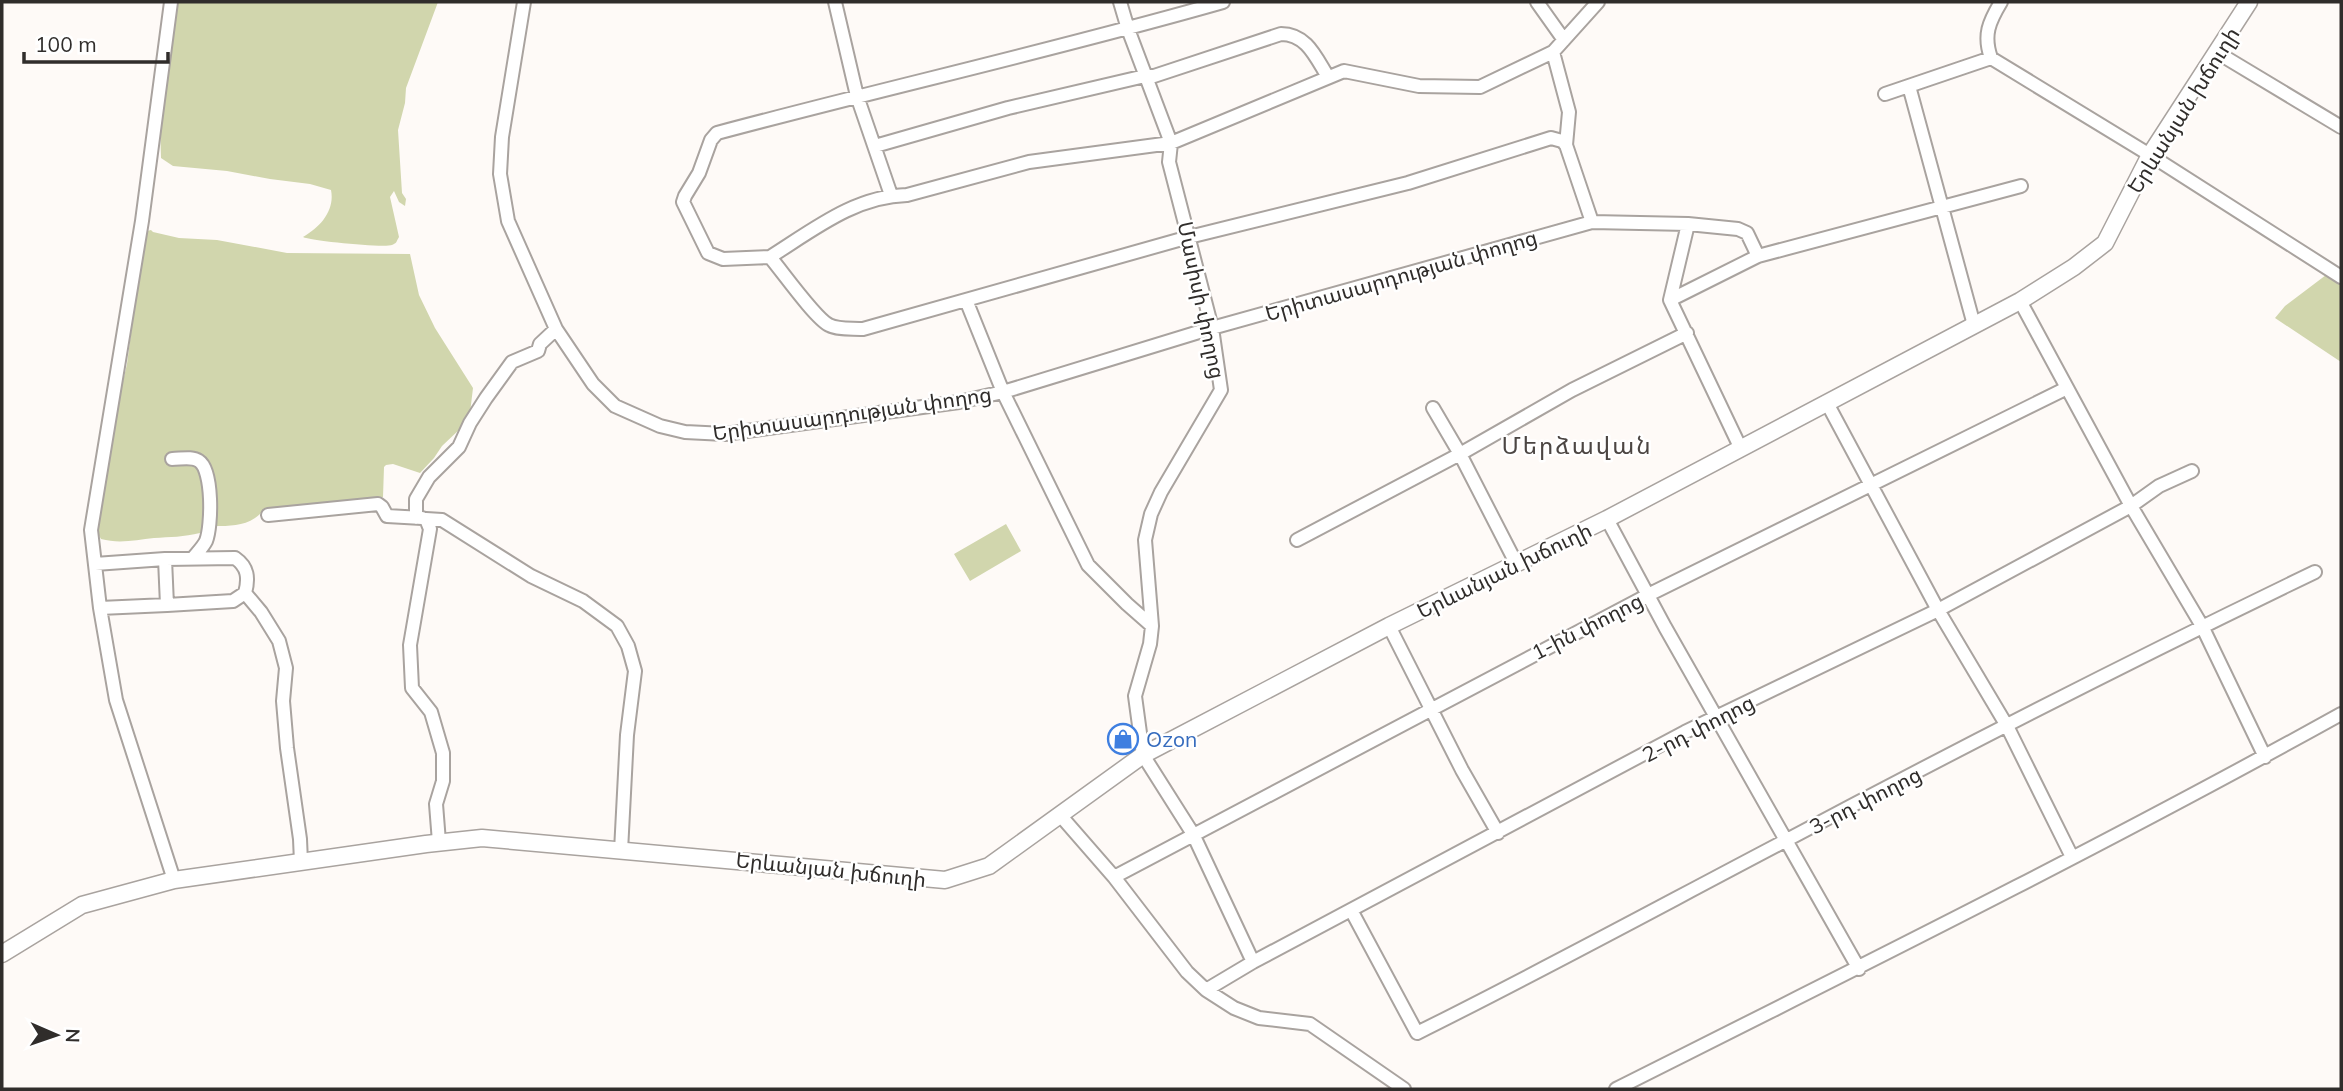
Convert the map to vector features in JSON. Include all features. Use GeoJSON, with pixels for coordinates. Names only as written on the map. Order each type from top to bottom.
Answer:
{"type":"FeatureCollection","features":[{"type":"Feature","properties":{"kind":"main road","name":"Երևանյան խճուղի"},"geometry":{"type":"LineString","coordinates":[[2,954],[82,905],[174,880],[482,838],[944,880],[989,866],[1143,755],[1389,626],[1607,519],[1741,449],[2020,301],[2074,267],[2105,243],[2150,155],[2249,2]]}},
{"type":"Feature","properties":{"kind":"street"},"geometry":{"type":"LineString","coordinates":[[171,2],[142,221],[91,530],[100,608],[116,700],[174,880]]}},
{"type":"Feature","properties":{"kind":"street","name":"Երիտասարդության փողոց"},"geometry":{"type":"LineString","coordinates":[[524,2],[502,137],[500,174],[509,220],[556,329],[593,384],[615,406],[660,426],[685,432],[725,434],[959,402],[1003,392],[1212,328],[1592,222],[1688,224],[1738,229],[1747,233],[1758,256]]}},
{"type":"Feature","properties":{"kind":"street"},"geometry":{"type":"LineString","coordinates":[[835,2],[857,96],[891,195]]}},
{"type":"Feature","properties":{"kind":"street","name":"Մասիսի փողոց"},"geometry":{"type":"LineString","coordinates":[[1120,2],[1171,143],[1169,162],[1212,328],[1221,390],[1161,492],[1144,540],[1152,626],[1150,644],[1135,696],[1143,755]]}},
{"type":"Feature","properties":{"kind":"street"},"geometry":{"type":"LineString","coordinates":[[1223,2],[1128,29],[717,133],[711,140],[699,173],[683,202],[708,253],[723,259],[770,257],[847,209],[891,195],[907,195],[1029,162],[1171,143],[1344,71],[1419,86],[1480,87],[1553,52],[1598,2]]}},
{"type":"Feature","properties":{"kind":"street"},"geometry":{"type":"LineString","coordinates":[[1537,2],[1564,40]]}},
{"type":"Feature","properties":{"kind":"street"},"geometry":{"type":"LineString","coordinates":[[2001,2],[1992,17],[1985,43],[1990,58],[2341,276]]}},
{"type":"Feature","properties":{"kind":"street"},"geometry":{"type":"LineString","coordinates":[[875,146],[1008,108],[1154,76],[1281,34],[1289,34],[1305,42],[1328,77]]}},
{"type":"Feature","properties":{"kind":"street"},"geometry":{"type":"LineString","coordinates":[[1553,52],[1569,112],[1566,145],[1592,222]]}},
{"type":"Feature","properties":{"kind":"street"},"geometry":{"type":"LineString","coordinates":[[2218,53],[2341,127]]}},
{"type":"Feature","properties":{"kind":"street"},"geometry":{"type":"LineString","coordinates":[[1885,94],[1990,58]]}},
{"type":"Feature","properties":{"kind":"street"},"geometry":{"type":"LineString","coordinates":[[1909,86],[1974,325]]}},
{"type":"Feature","properties":{"kind":"street"},"geometry":{"type":"LineString","coordinates":[[770,257],[819,317],[830,326],[863,328],[1189,237],[1408,183],[1551,138],[1566,145]]}},
{"type":"Feature","properties":{"kind":"street"},"geometry":{"type":"LineString","coordinates":[[1670,300],[1758,256],[2021,186]]}},
{"type":"Feature","properties":{"kind":"street"},"geometry":{"type":"LineString","coordinates":[[1688,224],[1670,300],[1741,449]]}},
{"type":"Feature","properties":{"kind":"street"},"geometry":{"type":"LineString","coordinates":[[966,300],[1003,392],[1088,565],[1152,626]]}},
{"type":"Feature","properties":{"kind":"street"},"geometry":{"type":"LineString","coordinates":[[2020,301],[2131,506],[2202,626],[2265,757]]}},
{"type":"Feature","properties":{"kind":"street"},"geometry":{"type":"LineString","coordinates":[[439,842],[436,804],[443,781],[443,753],[431,712],[412,688],[410,645],[430,529],[421,518],[416,499],[429,477],[459,447],[470,423],[512,362],[538,351],[540,344],[556,329]]}},
{"type":"Feature","properties":{"kind":"street"},"geometry":{"type":"LineString","coordinates":[[1297,540],[1461,454],[1573,390],[1687,333]]}},
{"type":"Feature","properties":{"kind":"street","name":"1-ին փողոց"},"geometry":{"type":"LineString","coordinates":[[1114,877],[1648,595],[2067,388]]}},
{"type":"Feature","properties":{"kind":"street"},"geometry":{"type":"LineString","coordinates":[[1827,403],[1938,610],[2007,726],[2072,857]]}},
{"type":"Feature","properties":{"kind":"street"},"geometry":{"type":"LineString","coordinates":[[1433,408],[1461,454],[1516,563]]}},
{"type":"Feature","properties":{"kind":"street"},"geometry":{"type":"LineString","coordinates":[[172,459],[196,459],[203,464],[209,481],[210,512],[206,540],[192,558]]}},
{"type":"Feature","properties":{"kind":"street","name":"2-րդ փողոց"},"geometry":{"type":"LineString","coordinates":[[1206,990],[1253,962],[1717,716],[1938,610],[2131,506],[2159,486],[2192,471]]}},
{"type":"Feature","properties":{"kind":"street"},"geometry":{"type":"LineString","coordinates":[[268,515],[378,504],[387,516],[442,520],[531,576],[583,601],[617,626],[628,646],[635,671],[627,735],[621,851]]}},
{"type":"Feature","properties":{"kind":"street"},"geometry":{"type":"LineString","coordinates":[[1607,519],[1859,969]]}},
{"type":"Feature","properties":{"kind":"street"},"geometry":{"type":"LineString","coordinates":[[95,564],[235,558],[246,570],[245,593],[279,641],[286,668],[283,701],[286,748],[301,862]]}},
{"type":"Feature","properties":{"kind":"street"},"geometry":{"type":"LineString","coordinates":[[165,559],[167,605]]}},
{"type":"Feature","properties":{"kind":"street","name":"3-րդ փողոց"},"geometry":{"type":"LineString","coordinates":[[1351,910],[1417,1033],[1515,985],[2007,726],[2202,626],[2315,572]]}},
{"type":"Feature","properties":{"kind":"street"},"geometry":{"type":"LineString","coordinates":[[100,608],[233,601],[245,593]]}},
{"type":"Feature","properties":{"kind":"street"},"geometry":{"type":"LineString","coordinates":[[1389,626],[1430,708],[1498,832]]}},
{"type":"Feature","properties":{"kind":"street"},"geometry":{"type":"LineString","coordinates":[[1616,1089],[1859,969],[2341,715]]}},
{"type":"Feature","properties":{"kind":"street"},"geometry":{"type":"LineString","coordinates":[[1143,755],[1193,834],[1253,962]]}},
{"type":"Feature","properties":{"kind":"street"},"geometry":{"type":"LineString","coordinates":[[1060,815],[1114,877],[1187,972],[1206,990],[1234,1008],[1259,1018],[1310,1024],[1404,1089]]}},
{"type":"Feature","properties":{"kind":"green space"},"geometry":{"type":"Polygon","coordinates":[[[176,2],[438,2],[406,88],[398,130],[402,193],[406,199],[405,206],[399,202],[394,191],[390,197],[399,237],[396,243],[386,246],[362,245],[303,237],[316,228],[329,211],[331,190],[310,184],[227,171],[173,166],[161,158],[160,124],[171,38],[174,34],[176,2]]]}},
{"type":"Feature","properties":{"kind":"green space"},"geometry":{"type":"Polygon","coordinates":[[[147,231],[179,238],[217,240],[287,253],[410,254],[419,295],[435,328],[473,388],[470,413],[461,428],[420,473],[393,464],[386,465],[383,497],[270,508],[246,523],[236,525],[215,526],[206,466],[188,461],[199,467],[206,486],[203,529],[200,533],[127,541],[101,539],[97,532],[98,517],[127,364],[142,248],[147,231]]]}},
{"type":"Feature","properties":{"kind":"green space"},"geometry":{"type":"Polygon","coordinates":[[[2330,272],[2341,280],[2341,362],[2275,318],[2285,306],[2330,272]]]}},
{"type":"Feature","properties":{"kind":"green space"},"geometry":{"type":"Polygon","coordinates":[[[1006,524],[1021,551],[970,581],[954,554],[1006,524]]]}},
{"type":"Feature","properties":{"kind":"place","name":"Ozon"},"geometry":{"type":"Point","coordinates":[1123,739]}},
{"type":"Feature","properties":{"kind":"district","name":"Մերձավան"},"geometry":{"type":"Point","coordinates":[1577,445]}}]}
